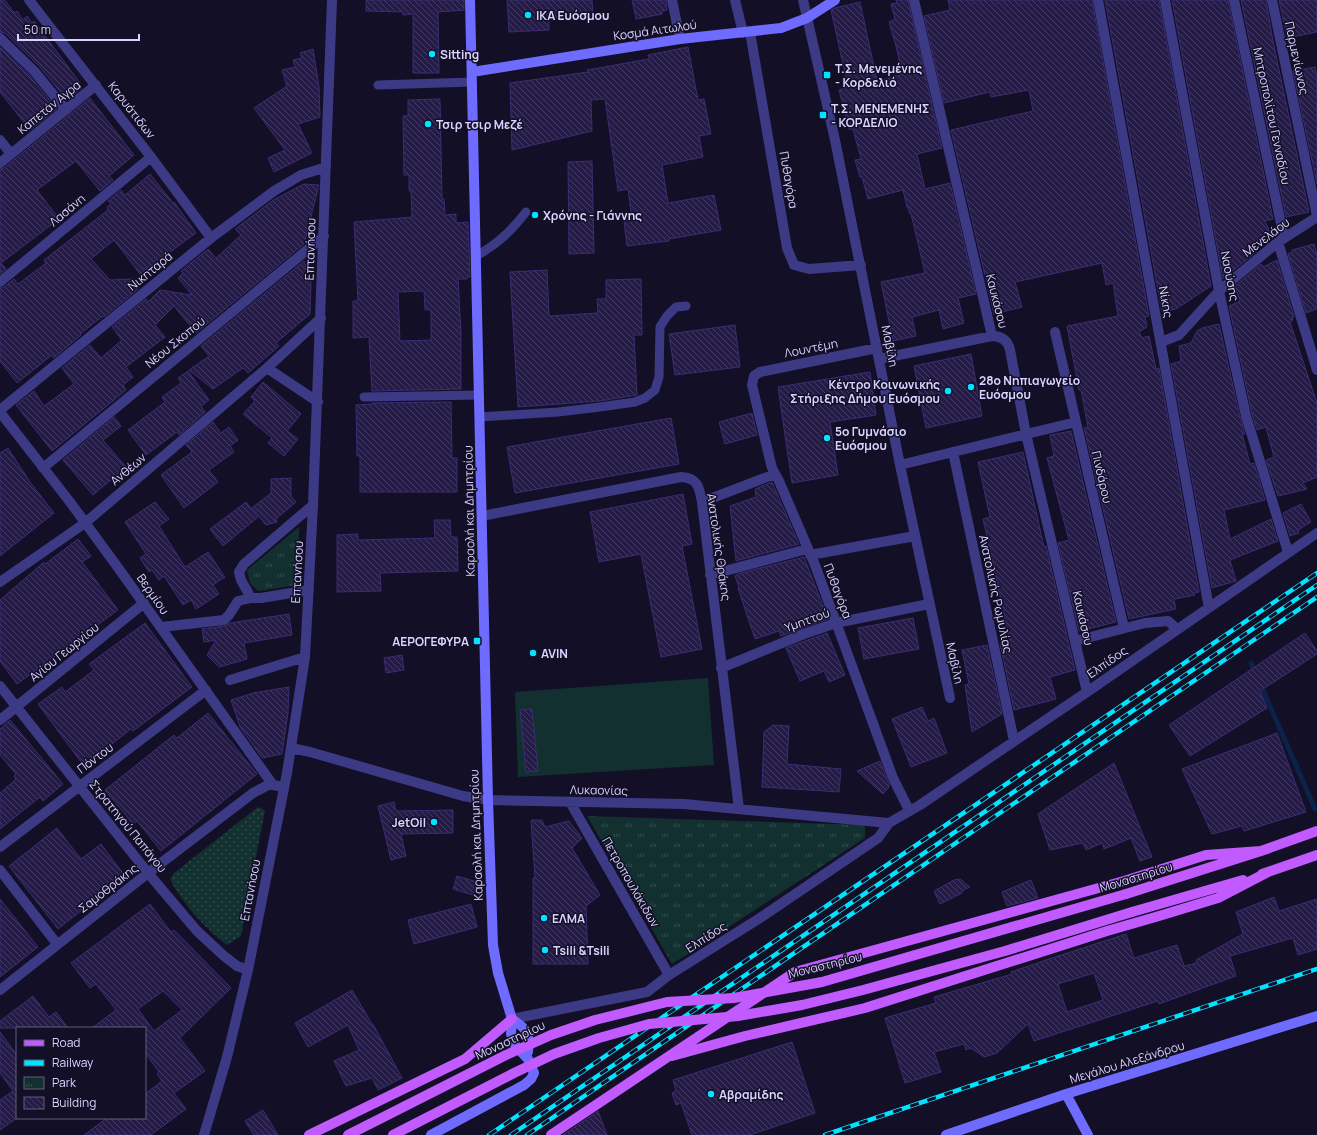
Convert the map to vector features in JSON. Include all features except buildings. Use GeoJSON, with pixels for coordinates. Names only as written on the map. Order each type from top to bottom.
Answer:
{"type":"FeatureCollection","features":[{"type":"Feature","properties":{"kind":"main road","name":"Καραολή και Δημητρίου"},"geometry":{"type":"LineString","coordinates":[[470,0],[488,800],[493,945],[498,973],[512,1019],[511,1034],[515,1045],[528,1059]]}},
{"type":"Feature","properties":{"kind":"main road","name":"Κοσμά Αιτωλού"},"geometry":{"type":"LineString","coordinates":[[472,77],[680,39],[781,28],[807,18],[835,0]]}},
{"type":"Feature","properties":{"kind":"main road","name":"Μοναστηρίου"},"geometry":{"type":"LineString","coordinates":[[348,1135],[506,1055],[551,1035],[595,1020],[667,1002],[734,998],[822,982],[1126,894],[1261,851],[1316,830]]}},
{"type":"Feature","properties":{"kind":"main road"},"geometry":{"type":"LineString","coordinates":[[551,1135],[795,972],[1124,881],[1206,855],[1261,851]]}},
{"type":"Feature","properties":{"kind":"main road"},"geometry":{"type":"LineString","coordinates":[[393,1135],[554,1054],[599,1038],[649,1024],[738,1016],[809,1003],[863,990],[1005,951],[1268,872],[1317,855]]}},
{"type":"Feature","properties":{"kind":"main road"},"geometry":{"type":"LineString","coordinates":[[665,1058],[745,1036],[865,1008],[1107,931],[1218,898],[1268,872]]}},
{"type":"Feature","properties":{"kind":"main road","name":"Μεγάλου Αλεξάνδρου"},"geometry":{"type":"LineString","coordinates":[[946,1135],[1066,1094],[1317,1016]]}},
{"type":"Feature","properties":{"kind":"main road"},"geometry":{"type":"LineString","coordinates":[[309,1135],[465,1059],[512,1019],[524,1027],[529,1039],[528,1059],[534,1073],[528,1083],[431,1135]]}},
{"type":"Feature","properties":{"kind":"main road"},"geometry":{"type":"LineString","coordinates":[[1066,1094],[1088,1135]]}},
{"type":"Feature","properties":{"kind":"street","name":"Καρυάτιδων"},"geometry":{"type":"LineString","coordinates":[[29,0],[96,85],[212,238]]}},
{"type":"Feature","properties":{"kind":"street","name":"Επτανήσου"},"geometry":{"type":"LineString","coordinates":[[204,1135],[228,1050],[248,970],[284,787],[305,657],[318,402],[332,0]]}},
{"type":"Feature","properties":{"kind":"street"},"geometry":{"type":"LineString","coordinates":[[672,0],[680,39]]}},
{"type":"Feature","properties":{"kind":"street","name":"Πυθαγόρα"},"geometry":{"type":"LineString","coordinates":[[735,0],[747,32],[787,248],[794,265],[809,269],[861,265]]}},
{"type":"Feature","properties":{"kind":"street","name":"Μαβίλη"},"geometry":{"type":"LineString","coordinates":[[803,0],[835,140],[900,465],[950,698]]}},
{"type":"Feature","properties":{"kind":"street","name":"Καυκάσου"},"geometry":{"type":"LineString","coordinates":[[914,0],[992,336],[1001,337],[1007,342],[1009,347],[1026,434],[1087,692]]}},
{"type":"Feature","properties":{"kind":"street","name":"Νίκης"},"geometry":{"type":"LineString","coordinates":[[1098,0],[1209,608]]}},
{"type":"Feature","properties":{"kind":"street","name":"Ναούσης"},"geometry":{"type":"LineString","coordinates":[[1165,0],[1219,291],[1246,416],[1288,552]]}},
{"type":"Feature","properties":{"kind":"street","name":"Μητροπολίτου Γενναδίου"},"geometry":{"type":"LineString","coordinates":[[1234,0],[1281,240],[1317,370]]}},
{"type":"Feature","properties":{"kind":"street","name":"Παρμενίωνος"},"geometry":{"type":"LineString","coordinates":[[1272,0],[1317,216]]}},
{"type":"Feature","properties":{"kind":"street"},"geometry":{"type":"LineString","coordinates":[[0,38],[34,71],[66,110]]}},
{"type":"Feature","properties":{"kind":"street","name":"Καπετάν Αγρα"},"geometry":{"type":"LineString","coordinates":[[0,164],[96,85]]}},
{"type":"Feature","properties":{"kind":"street"},"geometry":{"type":"LineString","coordinates":[[0,140],[11,154]]}},
{"type":"Feature","properties":{"kind":"street","name":"Λασάνη"},"geometry":{"type":"LineString","coordinates":[[0,282],[151,157]]}},
{"type":"Feature","properties":{"kind":"street","name":"Νικηταρά"},"geometry":{"type":"LineString","coordinates":[[0,411],[212,238],[285,184],[301,175],[326,167]]}},
{"type":"Feature","properties":{"kind":"street","name":"Μενελάου"},"geometry":{"type":"LineString","coordinates":[[1161,342],[1179,335],[1219,291],[1281,240],[1317,216]]}},
{"type":"Feature","properties":{"kind":"street","name":"Νέου Σκοπού"},"geometry":{"type":"LineString","coordinates":[[43,468],[324,236]]}},
{"type":"Feature","properties":{"kind":"street","name":"Ανθέων"},"geometry":{"type":"LineString","coordinates":[[0,582],[85,523],[267,368],[321,318]]}},
{"type":"Feature","properties":{"kind":"street","name":"Πινδάρου"},"geometry":{"type":"LineString","coordinates":[[1055,332],[1124,628]]}},
{"type":"Feature","properties":{"kind":"street"},"geometry":{"type":"LineString","coordinates":[[879,359],[992,336]]}},
{"type":"Feature","properties":{"kind":"street","name":"Λουντέμη"},"geometry":{"type":"LineString","coordinates":[[753,379],[756,374],[771,370],[877,348]]}},
{"type":"Feature","properties":{"kind":"street"},"geometry":{"type":"LineString","coordinates":[[267,368],[318,402]]}},
{"type":"Feature","properties":{"kind":"street","name":"Πυθαγόρα"},"geometry":{"type":"LineString","coordinates":[[753,379],[753,388],[768,453],[775,474],[809,552],[893,778],[909,810]]}},
{"type":"Feature","properties":{"kind":"street","name":"Βερμίου"},"geometry":{"type":"LineString","coordinates":[[0,411],[3,424],[43,468],[85,523],[144,603],[273,785]]}},
{"type":"Feature","properties":{"kind":"street"},"geometry":{"type":"LineString","coordinates":[[900,465],[1076,422]]}},
{"type":"Feature","properties":{"kind":"street","name":"Ανατολικής Ρωμυλίας"},"geometry":{"type":"LineString","coordinates":[[953,452],[1014,740]]}},
{"type":"Feature","properties":{"kind":"street"},"geometry":{"type":"LineString","coordinates":[[702,502],[775,474]]}},
{"type":"Feature","properties":{"kind":"street","name":"Ανατολικής Θράκης"},"geometry":{"type":"LineString","coordinates":[[482,516],[681,477],[694,480],[702,502],[739,809]]}},
{"type":"Feature","properties":{"kind":"street"},"geometry":{"type":"LineString","coordinates":[[251,598],[241,580],[239,572],[244,564],[313,505]]}},
{"type":"Feature","properties":{"kind":"street","name":"Ελπίδος"},"geometry":{"type":"LineString","coordinates":[[909,810],[920,805],[1087,692],[1317,533]]}},
{"type":"Feature","properties":{"kind":"street"},"geometry":{"type":"LineString","coordinates":[[710,575],[809,552],[915,536]]}},
{"type":"Feature","properties":{"kind":"street"},"geometry":{"type":"LineString","coordinates":[[161,627],[224,620],[238,601],[309,590]]}},
{"type":"Feature","properties":{"kind":"street","name":"Αγίου Γεωργίου"},"geometry":{"type":"LineString","coordinates":[[0,720],[144,603]]}},
{"type":"Feature","properties":{"kind":"street","name":"Υμηττού"},"geometry":{"type":"LineString","coordinates":[[721,668],[804,634],[836,623],[929,604]]}},
{"type":"Feature","properties":{"kind":"street"},"geometry":{"type":"LineString","coordinates":[[1075,641],[1145,623],[1168,621],[1177,629]]}},
{"type":"Feature","properties":{"kind":"street"},"geometry":{"type":"LineString","coordinates":[[230,680],[305,657]]}},
{"type":"Feature","properties":{"kind":"street","name":"Στρατηγού Παπάγου"},"geometry":{"type":"LineString","coordinates":[[0,686],[148,873],[208,943],[231,962],[248,970]]}},
{"type":"Feature","properties":{"kind":"street","name":"Πόντου"},"geometry":{"type":"LineString","coordinates":[[0,847],[206,690]]}},
{"type":"Feature","properties":{"kind":"street","name":"Λυκαονίας"},"geometry":{"type":"LineString","coordinates":[[291,748],[310,752],[463,796],[488,800],[684,804],[889,823]]}},
{"type":"Feature","properties":{"kind":"street","name":"Σαμοθράκης"},"geometry":{"type":"LineString","coordinates":[[0,990],[148,873],[253,793],[268,785],[273,785]]}},
{"type":"Feature","properties":{"kind":"street"},"geometry":{"type":"LineString","coordinates":[[273,785],[284,787]]}},
{"type":"Feature","properties":{"kind":"street","name":"Πετροπουλάκιδων"},"geometry":{"type":"LineString","coordinates":[[570,802],[670,975]]}},
{"type":"Feature","properties":{"kind":"street"},"geometry":{"type":"LineString","coordinates":[[889,823],[909,810]]}},
{"type":"Feature","properties":{"kind":"street","name":"Ελπίδος"},"geometry":{"type":"LineString","coordinates":[[512,1019],[647,992],[670,975],[760,918],[878,838],[889,823]]}},
{"type":"Feature","properties":{"kind":"street"},"geometry":{"type":"LineString","coordinates":[[0,870],[58,944]]}},
{"type":"Feature","properties":{"kind":"lane"},"geometry":{"type":"LineString","coordinates":[[378,85],[472,77]]}},
{"type":"Feature","properties":{"kind":"lane"},"geometry":{"type":"LineString","coordinates":[[476,256],[491,248],[509,233],[526,212]]}},
{"type":"Feature","properties":{"kind":"lane"},"geometry":{"type":"LineString","coordinates":[[480,417],[558,412],[635,402],[645,398],[655,390],[659,377],[660,327],[667,316],[676,308],[686,306]]}},
{"type":"Feature","properties":{"kind":"lane"},"geometry":{"type":"LineString","coordinates":[[364,397],[479,395]]}},
{"type":"Feature","properties":{"kind":"green space"},"geometry":{"type":"Polygon","coordinates":[[[299,527],[298,585],[258,591],[250,583],[247,570],[299,527]]]}},
{"type":"Feature","properties":{"kind":"green space"},"geometry":{"type":"Polygon","coordinates":[[[708,678],[714,765],[518,777],[515,692],[708,678]]]}},
{"type":"Feature","properties":{"kind":"green space"},"geometry":{"type":"Polygon","coordinates":[[[258,807],[265,810],[241,936],[227,945],[187,906],[170,879],[174,873],[258,807]]]}},
{"type":"Feature","properties":{"kind":"green space"},"geometry":{"type":"Polygon","coordinates":[[[587,816],[865,825],[865,838],[672,964],[587,816]]]}},
{"type":"Feature","properties":{"kind":"waterway"},"geometry":{"type":"LineString","coordinates":[[1251,663],[1256,674]]}},
{"type":"Feature","properties":{"kind":"waterway"},"geometry":{"type":"LineString","coordinates":[[1260,683],[1315,809]]}},
{"type":"Feature","properties":{"kind":"railway"},"geometry":{"type":"LineString","coordinates":[[489,1135],[1317,573]]}},
{"type":"Feature","properties":{"kind":"railway"},"geometry":{"type":"LineString","coordinates":[[511,1135],[1317,585]]}},
{"type":"Feature","properties":{"kind":"railway"},"geometry":{"type":"LineString","coordinates":[[527,1135],[1317,597]]}},
{"type":"Feature","properties":{"kind":"railway"},"geometry":{"type":"LineString","coordinates":[[825,1135],[1317,969]]}},
{"type":"Feature","properties":{"kind":"place","name":"ΙΚΑ Ευόσμου"},"geometry":{"type":"Point","coordinates":[528,15]}},
{"type":"Feature","properties":{"kind":"place","name":"Sitting"},"geometry":{"type":"Point","coordinates":[432,54]}},
{"type":"Feature","properties":{"kind":"place","name":"Τ.Σ. Μενεμένης - Κορδελιό"},"geometry":{"type":"Point","coordinates":[827,75]}},
{"type":"Feature","properties":{"kind":"place","name":"Τ.Σ. ΜΕΝΕΜΕΝΗΣ - ΚΟΡΔΕΛΙΟ"},"geometry":{"type":"Point","coordinates":[823,115]}},
{"type":"Feature","properties":{"kind":"place","name":"Τσιρ τσιρ Μεζέ"},"geometry":{"type":"Point","coordinates":[428,124]}},
{"type":"Feature","properties":{"kind":"place","name":"Χρόνης - Γιάννης"},"geometry":{"type":"Point","coordinates":[535,215]}},
{"type":"Feature","properties":{"kind":"place","name":"28ο Νηπιαγωγείο Ευόσμου"},"geometry":{"type":"Point","coordinates":[971,387]}},
{"type":"Feature","properties":{"kind":"place","name":"Κέντρο Κοινωνικής Στήριξης Δήμου Ευόσμου"},"geometry":{"type":"Point","coordinates":[948,391]}},
{"type":"Feature","properties":{"kind":"place","name":"5ο Γυμνάσιο Ευόσμου"},"geometry":{"type":"Point","coordinates":[827,438]}},
{"type":"Feature","properties":{"kind":"place","name":"ΑΕΡΟΓΕΦΥΡΑ"},"geometry":{"type":"Point","coordinates":[477,641]}},
{"type":"Feature","properties":{"kind":"place","name":"AVIN"},"geometry":{"type":"Point","coordinates":[533,653]}},
{"type":"Feature","properties":{"kind":"place","name":"JetOil"},"geometry":{"type":"Point","coordinates":[434,822]}},
{"type":"Feature","properties":{"kind":"place","name":"ΕΛΜΑ"},"geometry":{"type":"Point","coordinates":[544,918]}},
{"type":"Feature","properties":{"kind":"place","name":"Tsili &Tsili"},"geometry":{"type":"Point","coordinates":[545,950]}},
{"type":"Feature","properties":{"kind":"place","name":"Αβραμίδης"},"geometry":{"type":"Point","coordinates":[711,1094]}}]}
